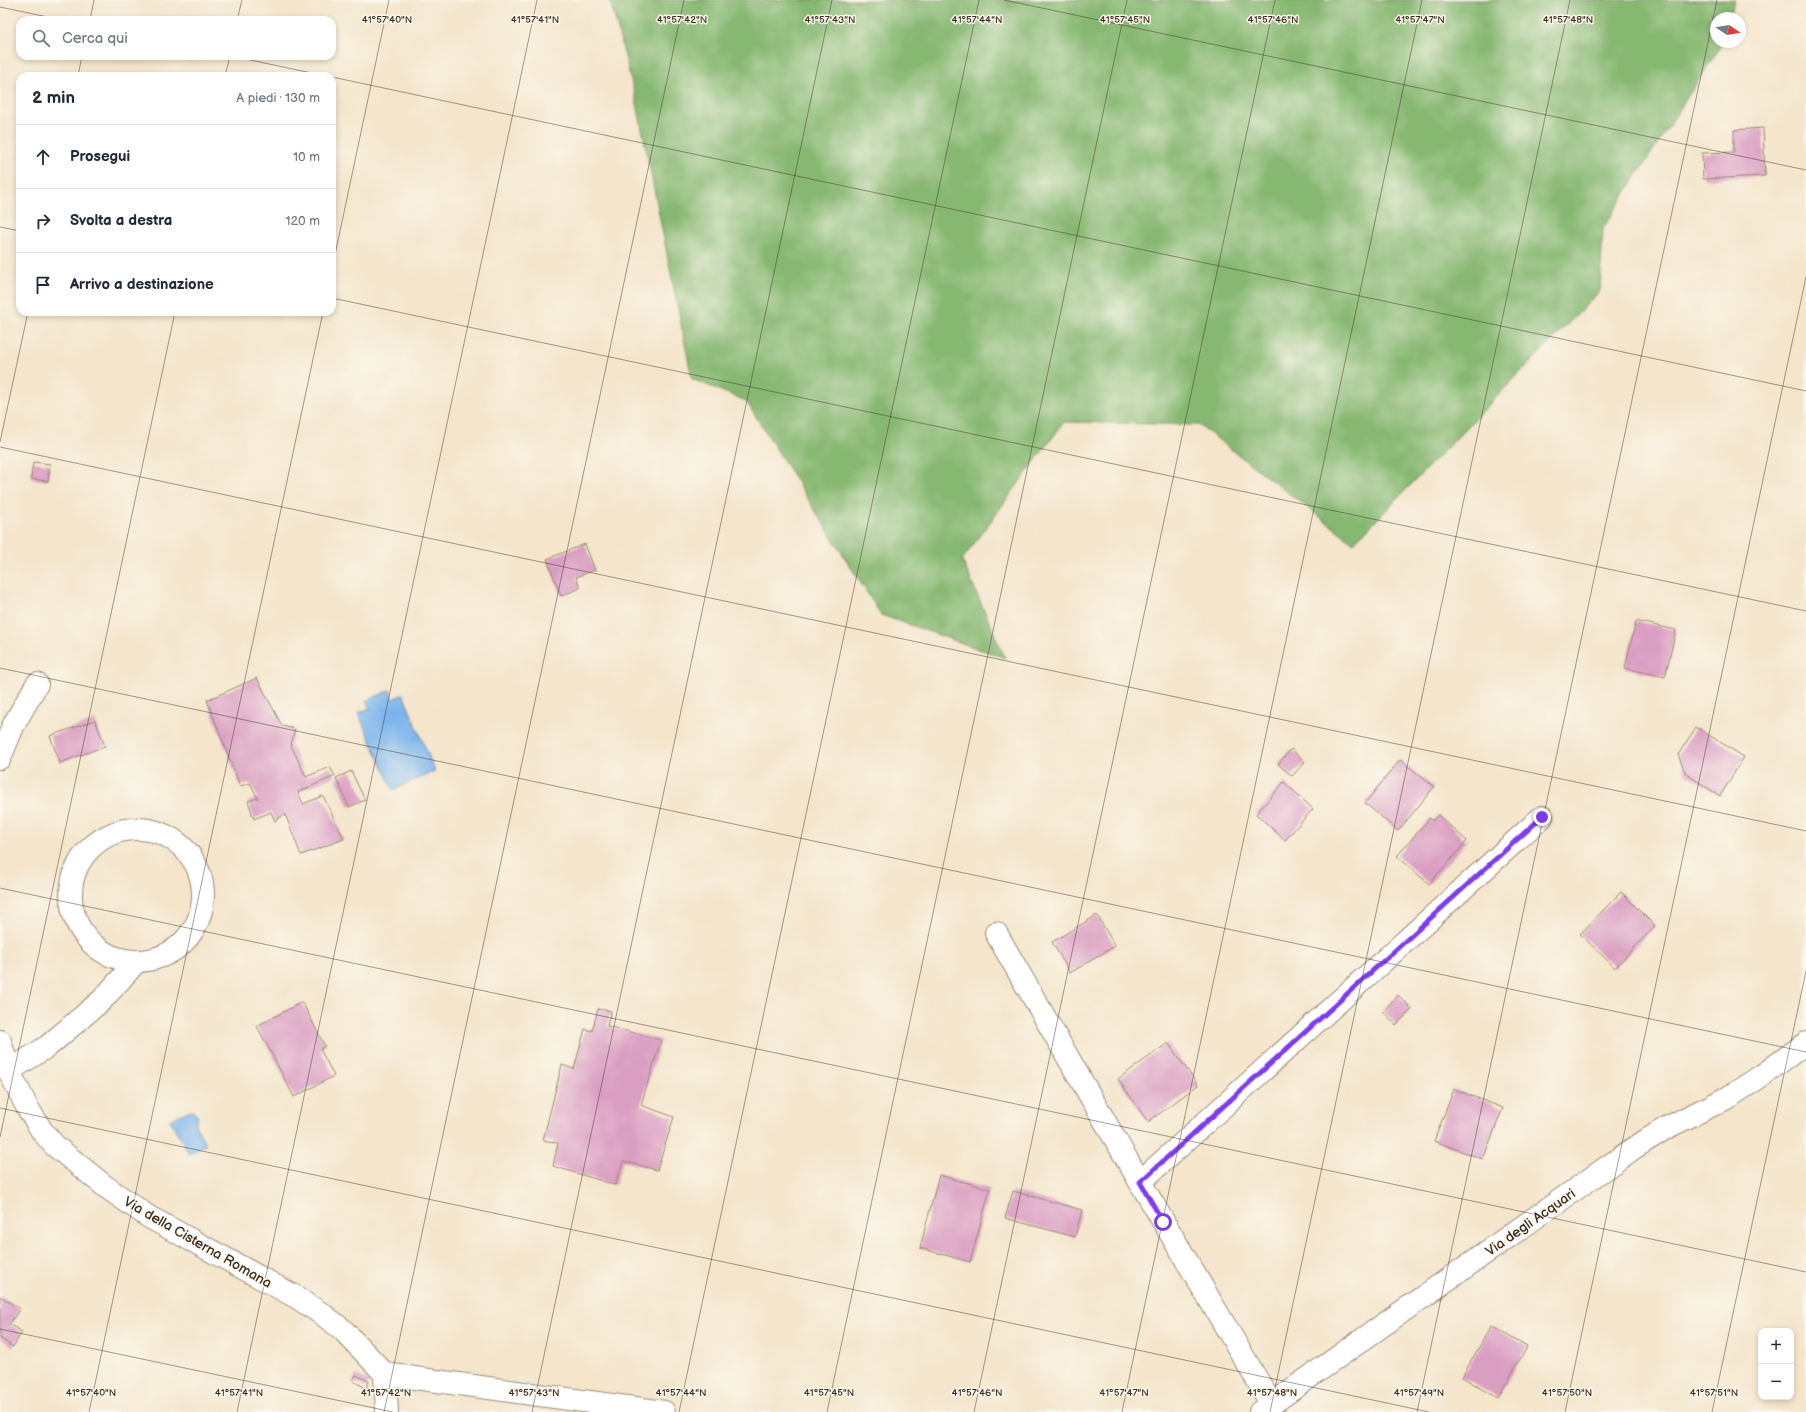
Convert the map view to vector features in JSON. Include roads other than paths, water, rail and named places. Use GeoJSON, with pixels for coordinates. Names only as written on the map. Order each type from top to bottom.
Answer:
{"type":"FeatureCollection","features":[{"type":"Feature","properties":{"kind":"street"},"geometry":{"type":"LineString","coordinates":[[0,758],[14,724],[36,684]]}},
{"type":"Feature","properties":{"kind":"street"},"geometry":{"type":"LineString","coordinates":[[1140,1182],[1542,817]]}},
{"type":"Feature","properties":{"kind":"street"},"geometry":{"type":"LineString","coordinates":[[10,1071],[48,1046],[102,1000],[136,962],[158,959],[177,949],[192,933],[202,913],[204,890],[198,869],[187,850],[170,836],[149,829],[127,829],[106,836],[100,840],[88,850],[77,868],[71,889],[72,911],[81,931],[90,942],[95,947],[114,958],[136,962]]}},
{"type":"Feature","properties":{"kind":"street"},"geometry":{"type":"LineString","coordinates":[[996,933],[1140,1182],[1266,1408]]}},
{"type":"Feature","properties":{"kind":"street","name":"Via della Cisterna Romana"},"geometry":{"type":"LineString","coordinates":[[0,1040],[10,1071],[35,1120],[46,1136],[67,1157],[148,1217],[309,1305],[352,1338],[384,1374]]}},
{"type":"Feature","properties":{"kind":"street","name":"Via degli Acquari"},"geometry":{"type":"LineString","coordinates":[[1266,1408],[1634,1148],[1666,1128],[1729,1097],[1764,1074],[1806,1043]]}},
{"type":"Feature","properties":{"kind":"street"},"geometry":{"type":"LineString","coordinates":[[388,1412],[384,1374],[664,1412]]}},
{"type":"Feature","properties":{"kind":"water"},"geometry":{"type":"Polygon","coordinates":[[[390,690],[393,699],[403,694],[435,771],[393,790],[358,713],[370,708],[366,701],[390,690]]]}},
{"type":"Feature","properties":{"kind":"water"},"geometry":{"type":"Polygon","coordinates":[[[188,1111],[193,1111],[198,1116],[195,1125],[206,1144],[189,1154],[170,1120],[188,1111]]]}}]}
